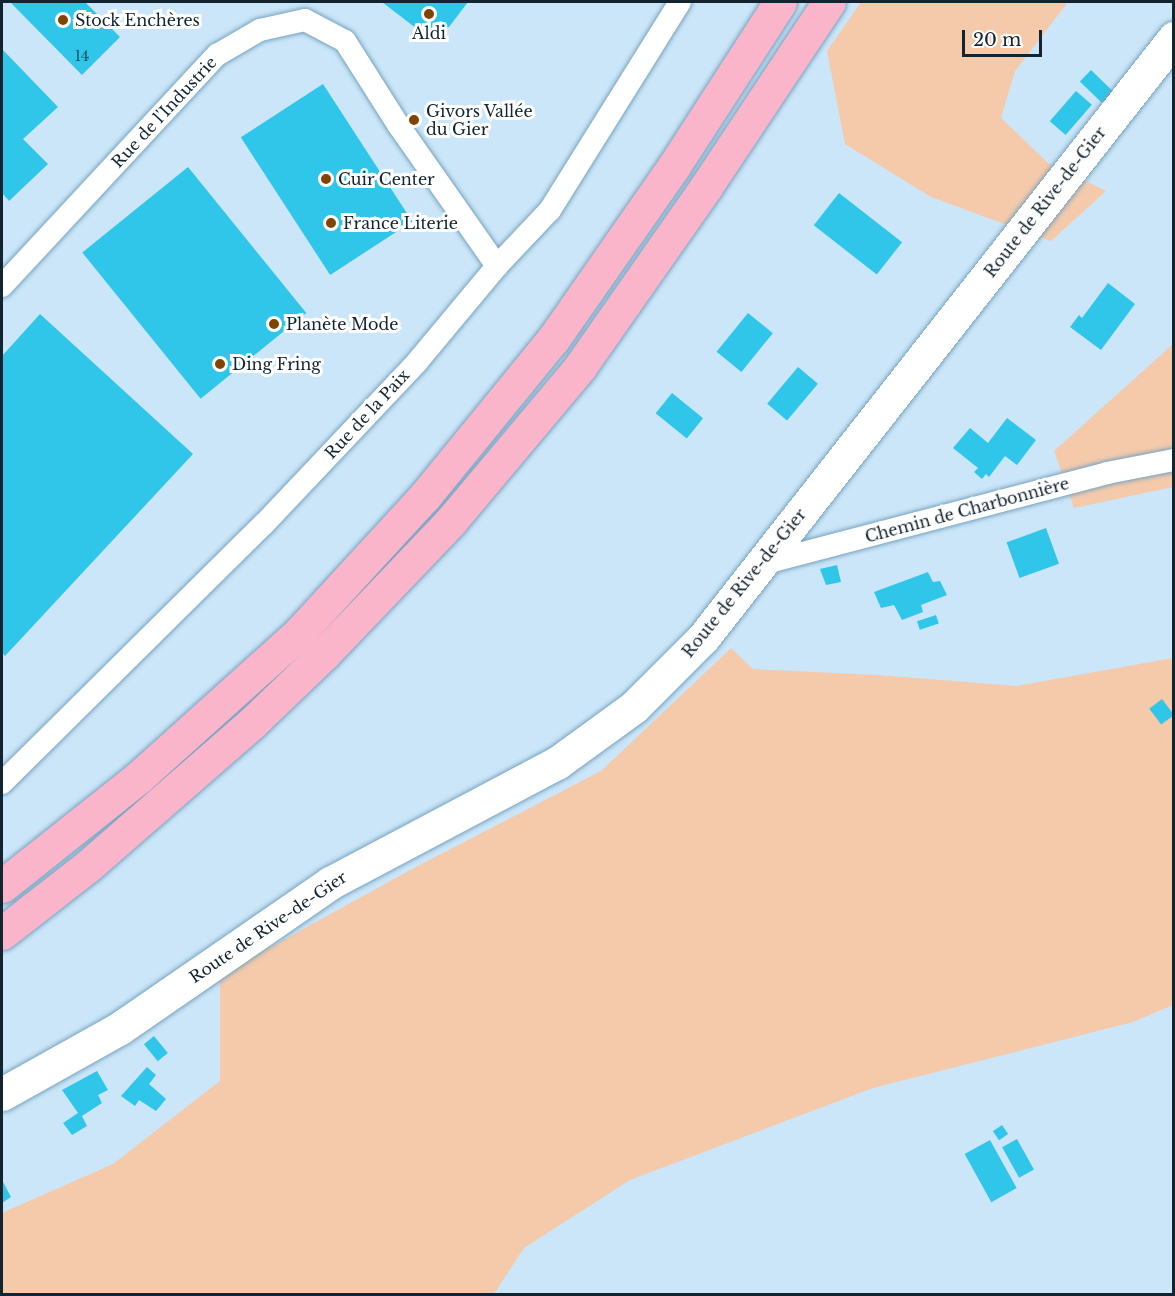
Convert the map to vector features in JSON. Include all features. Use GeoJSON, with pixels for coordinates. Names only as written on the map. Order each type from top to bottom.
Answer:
{"type":"FeatureCollection","features":[{"type":"Feature","properties":{"kind":"highway"},"geometry":{"type":"LineString","coordinates":[[2,886],[139,777],[299,633],[425,496],[554,338],[674,166],[780,2]]}},
{"type":"Feature","properties":{"kind":"highway"},"geometry":{"type":"LineString","coordinates":[[2,933],[148,815],[252,723],[325,653],[452,521],[580,367],[706,187],[829,2]]}},
{"type":"Feature","properties":{"kind":"main road","name":"Route de Rive-de-Gier"},"geometry":{"type":"LineString","coordinates":[[2,1094],[120,1028],[330,883],[557,763],[634,707],[703,638],[1173,38]]}},
{"type":"Feature","properties":{"kind":"street","name":"Rue de la Paix"},"geometry":{"type":"LineString","coordinates":[[2,783],[14,774],[264,524],[417,362],[497,267],[550,210],[680,2]]}},
{"type":"Feature","properties":{"kind":"street","name":"Rue de l'Industrie"},"geometry":{"type":"LineString","coordinates":[[2,286],[217,55],[260,30],[305,20],[345,41],[399,126],[497,267]]}},
{"type":"Feature","properties":{"kind":"street","name":"Chemin de Charbonnière"},"geometry":{"type":"LineString","coordinates":[[761,564],[1107,473],[1173,460]]}},
{"type":"Feature","properties":{"kind":"shaded area"},"geometry":{"type":"Polygon","coordinates":[[[861,2],[1068,2],[1015,71],[1001,118],[1048,163],[1106,191],[1051,241],[931,197],[845,144],[827,51],[861,2]]]}},
{"type":"Feature","properties":{"kind":"shaded area"},"geometry":{"type":"Polygon","coordinates":[[[1173,344],[1173,487],[1074,508],[1054,451],[1173,344]]]}},
{"type":"Feature","properties":{"kind":"shaded area"},"geometry":{"type":"Polygon","coordinates":[[[731,648],[753,669],[878,675],[1017,686],[1173,658],[1173,1005],[1133,1022],[873,1088],[630,1180],[524,1248],[494,1294],[2,1294],[2,1213],[113,1164],[220,1081],[220,975],[412,869],[601,771],[731,648]]]}},
{"type":"Feature","properties":{"kind":"building"},"geometry":{"type":"Polygon","coordinates":[[[10,2],[85,2],[120,37],[82,75],[10,2]]]}},
{"type":"Feature","properties":{"kind":"building","name":"Aldi"},"geometry":{"type":"Polygon","coordinates":[[[382,2],[468,2],[449,27],[421,32],[382,2]]]}},
{"type":"Feature","properties":{"kind":"building"},"geometry":{"type":"Polygon","coordinates":[[[2,49],[58,107],[23,139],[48,164],[9,201],[2,193],[2,49]]]}},
{"type":"Feature","properties":{"kind":"building"},"geometry":{"type":"Polygon","coordinates":[[[1091,70],[1115,93],[1104,104],[1080,82],[1091,70]]]}},
{"type":"Feature","properties":{"kind":"building","name":"Cuir Center"},"geometry":{"type":"Polygon","coordinates":[[[323,84],[412,222],[330,275],[241,137],[323,84]]]}},
{"type":"Feature","properties":{"kind":"building"},"geometry":{"type":"Polygon","coordinates":[[[1076,91],[1092,105],[1066,135],[1050,121],[1076,91]]]}},
{"type":"Feature","properties":{"kind":"building"},"geometry":{"type":"Polygon","coordinates":[[[188,167],[306,313],[201,399],[82,253],[188,167]]]}},
{"type":"Feature","properties":{"kind":"building"},"geometry":{"type":"Polygon","coordinates":[[[839,193],[902,242],[877,275],[814,225],[839,193]]]}},
{"type":"Feature","properties":{"kind":"building"},"geometry":{"type":"Polygon","coordinates":[[[1108,283],[1135,304],[1101,350],[1070,327],[1079,315],[1082,318],[1108,283]]]}},
{"type":"Feature","properties":{"kind":"building"},"geometry":{"type":"Polygon","coordinates":[[[748,313],[773,333],[741,372],[717,352],[748,313]]]}},
{"type":"Feature","properties":{"kind":"building"},"geometry":{"type":"Polygon","coordinates":[[[40,314],[193,454],[5,656],[2,653],[2,356],[40,314]]]}},
{"type":"Feature","properties":{"kind":"building"},"geometry":{"type":"Polygon","coordinates":[[[798,367],[818,384],[787,420],[767,404],[798,367]]]}},
{"type":"Feature","properties":{"kind":"building"},"geometry":{"type":"Polygon","coordinates":[[[672,393],[703,418],[687,438],[656,413],[672,393]]]}},
{"type":"Feature","properties":{"kind":"building"},"geometry":{"type":"Polygon","coordinates":[[[1007,418],[1036,440],[1017,465],[1005,456],[989,477],[986,474],[982,479],[974,472],[978,468],[953,448],[970,428],[988,443],[1007,418]]]}},
{"type":"Feature","properties":{"kind":"building"},"geometry":{"type":"Polygon","coordinates":[[[1046,528],[1059,564],[1020,578],[1007,542],[1046,528]]]}},
{"type":"Feature","properties":{"kind":"building"},"geometry":{"type":"Polygon","coordinates":[[[837,565],[841,582],[826,585],[820,569],[837,565]]]}},
{"type":"Feature","properties":{"kind":"building"},"geometry":{"type":"Polygon","coordinates":[[[928,572],[933,582],[940,581],[947,595],[921,605],[923,612],[902,620],[894,605],[881,608],[874,592],[928,572]]]}},
{"type":"Feature","properties":{"kind":"building"},"geometry":{"type":"Polygon","coordinates":[[[936,615],[939,624],[920,630],[917,621],[936,615]]]}},
{"type":"Feature","properties":{"kind":"building"},"geometry":{"type":"Polygon","coordinates":[[[1162,699],[1174,715],[1161,725],[1149,709],[1162,699]]]}},
{"type":"Feature","properties":{"kind":"building"},"geometry":{"type":"Polygon","coordinates":[[[154,1036],[168,1053],[158,1061],[144,1044],[154,1036]]]}},
{"type":"Feature","properties":{"kind":"building"},"geometry":{"type":"Polygon","coordinates":[[[147,1067],[156,1075],[149,1084],[166,1099],[156,1111],[139,1100],[135,1106],[121,1096],[147,1067]]]}},
{"type":"Feature","properties":{"kind":"building"},"geometry":{"type":"Polygon","coordinates":[[[97,1071],[108,1090],[98,1095],[102,1103],[82,1116],[87,1126],[72,1135],[63,1123],[78,1113],[62,1090],[97,1071]]]}},
{"type":"Feature","properties":{"kind":"building"},"geometry":{"type":"Polygon","coordinates":[[[1002,1125],[1008,1134],[999,1140],[993,1131],[1002,1125]]]}},
{"type":"Feature","properties":{"kind":"building"},"geometry":{"type":"Polygon","coordinates":[[[1017,1139],[1034,1170],[1019,1178],[1002,1147],[1017,1139]]]}},
{"type":"Feature","properties":{"kind":"building"},"geometry":{"type":"Polygon","coordinates":[[[990,1140],[1017,1188],[991,1202],[965,1154],[990,1140]]]}},
{"type":"Feature","properties":{"kind":"building"},"geometry":{"type":"Polygon","coordinates":[[[2,1180],[11,1197],[2,1203],[2,1180]]]}},
{"type":"Feature","properties":{"kind":"place","name":"Aldi"},"geometry":{"type":"Point","coordinates":[429,14]}},
{"type":"Feature","properties":{"kind":"place","name":"Stock Enchères"},"geometry":{"type":"Point","coordinates":[63,20]}},
{"type":"Feature","properties":{"kind":"place","name":"Givors Vallée du Gier"},"geometry":{"type":"Point","coordinates":[414,120]}},
{"type":"Feature","properties":{"kind":"place","name":"Cuir Center"},"geometry":{"type":"Point","coordinates":[326,179]}},
{"type":"Feature","properties":{"kind":"place","name":"France Literie"},"geometry":{"type":"Point","coordinates":[331,223]}},
{"type":"Feature","properties":{"kind":"place","name":"Planète Mode"},"geometry":{"type":"Point","coordinates":[274,324]}},
{"type":"Feature","properties":{"kind":"place","name":"Ding Fring"},"geometry":{"type":"Point","coordinates":[220,364]}}]}
